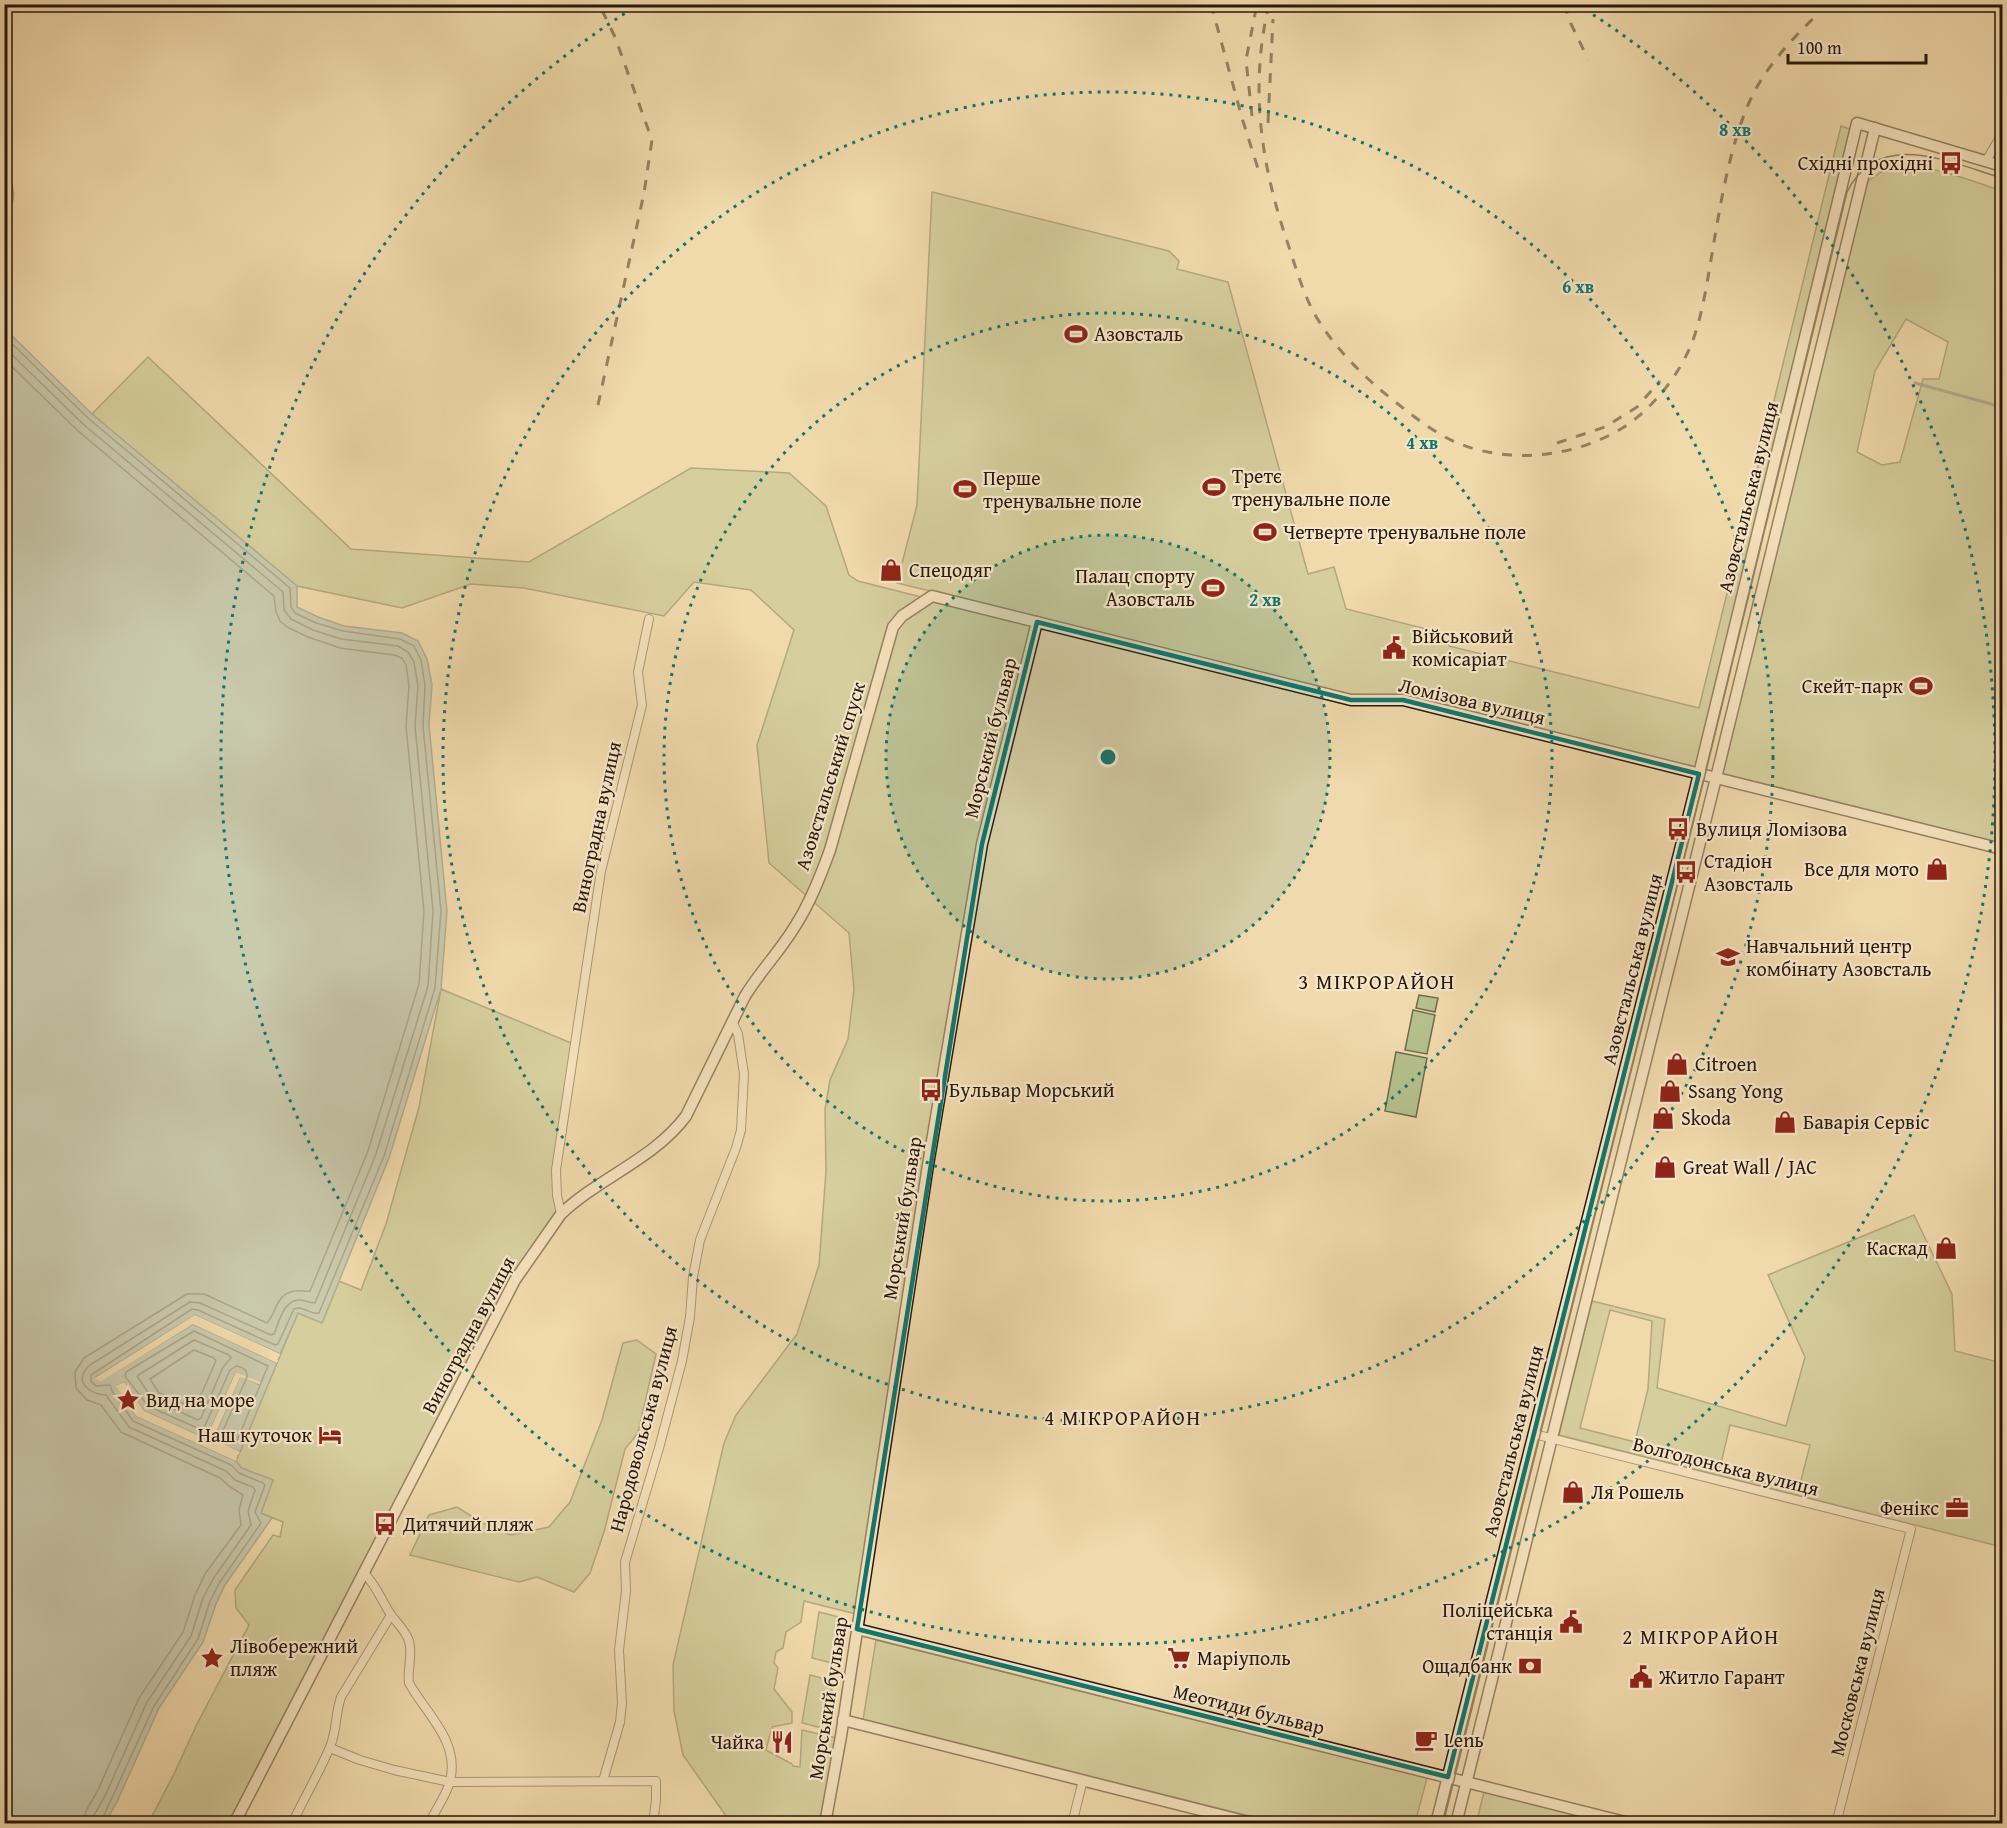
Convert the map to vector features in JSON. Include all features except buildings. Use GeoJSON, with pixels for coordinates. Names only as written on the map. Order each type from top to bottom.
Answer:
{"type":"FeatureCollection","features":[{"type":"Feature","properties":{"kind":"street","name":"Азовстальська вулиця"},"geometry":{"type":"LineString","coordinates":[[1436,1824],[1699,774],[1857,123],[1875,128],[1456,1824]]}},
{"type":"Feature","properties":{"kind":"street"},"geometry":{"type":"LineString","coordinates":[[1875,128],[2002,166]]}},
{"type":"Feature","properties":{"kind":"street"},"geometry":{"type":"LineString","coordinates":[[1986,161],[2002,134]]}},
{"type":"Feature","properties":{"kind":"street","name":"Ломізова вулиця"},"geometry":{"type":"LineString","coordinates":[[932,596],[1351,700],[1403,700],[2002,849]]}},
{"type":"Feature","properties":{"kind":"street","name":"Азовстальський спуск"},"geometry":{"type":"LineString","coordinates":[[561,1214],[583,1195],[647,1154],[674,1131],[686,1116],[732,1020],[756,977],[780,949],[797,923],[822,873],[893,627],[902,616],[932,596]]}},
{"type":"Feature","properties":{"kind":"street","name":"Виноградна вулиця"},"geometry":{"type":"LineString","coordinates":[[238,1822],[363,1572],[512,1284],[561,1214],[556,1195],[556,1170],[601,871],[642,705],[638,672],[649,618]]}},
{"type":"Feature","properties":{"kind":"street","name":"Морський бульвар"},"geometry":{"type":"LineString","coordinates":[[825,1824],[928,1165],[982,844],[1037,622]]}},
{"type":"Feature","properties":{"kind":"street","name":"Народовольська вулиця"},"geometry":{"type":"LineString","coordinates":[[603,1781],[620,1722],[619,1650],[626,1591],[625,1562],[682,1361],[700,1240],[741,1130],[744,1074],[738,1034],[732,1020]]}},
{"type":"Feature","properties":{"kind":"street","name":"Волгодонська вулиця"},"geometry":{"type":"LineString","coordinates":[[1534,1434],[1911,1529]]}},
{"type":"Feature","properties":{"kind":"street","name":"Московська вулиця"},"geometry":{"type":"LineString","coordinates":[[1836,1824],[1911,1529]]}},
{"type":"Feature","properties":{"kind":"street"},"geometry":{"type":"LineString","coordinates":[[363,1572],[372,1580],[391,1615],[410,1642],[409,1683],[445,1737],[450,1756],[450,1782],[429,1824]]}},
{"type":"Feature","properties":{"kind":"street"},"geometry":{"type":"LineString","coordinates":[[292,1824],[330,1748],[341,1697],[391,1615]]}},
{"type":"Feature","properties":{"kind":"street","name":"Меотиди бульвар"},"geometry":{"type":"LineString","coordinates":[[857,1629],[1633,1824]]}},
{"type":"Feature","properties":{"kind":"street"},"geometry":{"type":"LineString","coordinates":[[843,1720],[1256,1824]]}},
{"type":"Feature","properties":{"kind":"street"},"geometry":{"type":"LineString","coordinates":[[330,1748],[394,1770],[450,1782],[656,1781],[653,1824]]}},
{"type":"Feature","properties":{"kind":"street"},"geometry":{"type":"LineString","coordinates":[[1072,1824],[1083,1780]]}},
{"type":"Feature","properties":{"kind":"highlighted area"},"geometry":{"type":"Polygon","coordinates":[[[1037,622],[1351,700],[1403,700],[1699,774],[1448,1777],[857,1629],[982,844],[1037,622]]]}},
{"type":"Feature","properties":{"kind":"green space"},"geometry":{"type":"Polygon","coordinates":[[[1841,126],[1850,129],[1695,769],[1404,696],[1349,694],[897,583],[917,505],[932,192],[1169,251],[1179,261],[1177,269],[1228,282],[1308,574],[1334,567],[1346,609],[1451,635],[1449,646],[1699,708],[1841,126]]]}},
{"type":"Feature","properties":{"kind":"green space"},"geometry":{"type":"Polygon","coordinates":[[[1906,166],[1918,167],[1955,175],[2002,191],[2002,845],[1722,776],[1867,182],[1881,172],[1906,166]],[[1906,319],[1875,371],[1857,452],[1882,465],[1900,462],[1923,379],[1939,379],[1948,342],[1906,319]]]}},
{"type":"Feature","properties":{"kind":"green space"},"geometry":{"type":"Polygon","coordinates":[[[148,357],[351,549],[529,562],[691,468],[789,473],[826,506],[849,575],[858,581],[1032,625],[977,844],[856,1614],[804,1601],[801,1622],[786,1632],[783,1648],[776,1652],[774,1663],[778,1668],[774,1689],[792,1712],[792,1723],[772,1727],[766,1750],[793,1766],[800,1767],[802,1730],[837,1738],[822,1823],[731,1823],[683,1755],[674,1711],[673,1665],[724,1443],[736,1415],[797,1334],[819,1265],[826,1171],[825,1109],[830,1080],[848,1039],[854,989],[849,933],[769,863],[757,745],[794,630],[751,590],[694,582],[664,616],[524,588],[471,584],[402,608],[297,586],[92,414],[148,357]]]}},
{"type":"Feature","properties":{"kind":"green space"},"geometry":{"type":"Polygon","coordinates":[[[441,989],[576,1045],[556,1170],[561,1214],[525,1265],[234,1823],[148,1824],[249,1625],[236,1608],[235,1590],[273,1535],[280,1537],[283,1522],[261,1513],[273,1480],[241,1468],[236,1461],[298,1313],[322,1323],[339,1281],[361,1290],[386,1224],[419,1107],[441,989]]]}},
{"type":"Feature","properties":{"kind":"green space"},"geometry":{"type":"Polygon","coordinates":[[[1419,995],[1438,998],[1435,1012],[1416,1008],[1419,995]]]}},
{"type":"Feature","properties":{"kind":"green space"},"geometry":{"type":"Polygon","coordinates":[[[1413,1010],[1435,1015],[1427,1054],[1405,1050],[1413,1010]]]}},
{"type":"Feature","properties":{"kind":"green space"},"geometry":{"type":"Polygon","coordinates":[[[1396,1052],[1427,1058],[1416,1117],[1385,1111],[1396,1052]]]}},
{"type":"Feature","properties":{"kind":"green space"},"geometry":{"type":"Polygon","coordinates":[[[1914,1215],[1952,1294],[1955,1351],[2002,1363],[2002,1547],[1559,1435],[1592,1301],[1665,1319],[1657,1388],[1786,1426],[1805,1357],[1768,1275],[1914,1215]],[[1610,1310],[1580,1428],[1635,1442],[1648,1389],[1652,1321],[1610,1310]],[[1730,1425],[1719,1472],[1798,1492],[1810,1445],[1730,1425]]]}},
{"type":"Feature","properties":{"kind":"green space"},"geometry":{"type":"Polygon","coordinates":[[[637,1340],[656,1354],[638,1433],[625,1449],[604,1532],[590,1573],[574,1592],[537,1577],[519,1582],[410,1555],[429,1515],[457,1507],[481,1522],[511,1535],[549,1527],[570,1502],[602,1420],[623,1343],[637,1340]]]}},
{"type":"Feature","properties":{"kind":"green space"},"geometry":{"type":"Polygon","coordinates":[[[819,1612],[843,1618],[836,1664],[812,1658],[819,1612]]]}},
{"type":"Feature","properties":{"kind":"green space"},"geometry":{"type":"Polygon","coordinates":[[[876,1640],[1427,1778],[1415,1823],[1278,1823],[863,1720],[876,1640]]]}},
{"type":"Feature","properties":{"kind":"green space"},"geometry":{"type":"Polygon","coordinates":[[[810,1675],[833,1681],[826,1729],[802,1723],[810,1675]]]}},
{"type":"Feature","properties":{"kind":"green space"},"geometry":{"type":"Polygon","coordinates":[[[1484,1792],[1610,1824],[1476,1824],[1484,1792]]]}},
{"type":"Feature","properties":{"kind":"water"},"geometry":{"type":"Polygon","coordinates":[[[5,164],[11,179],[14,198],[5,218],[5,164]]]}},
{"type":"Feature","properties":{"kind":"water"},"geometry":{"type":"Polygon","coordinates":[[[4,328],[92,414],[297,586],[297,607],[344,626],[402,633],[418,641],[427,659],[432,685],[429,725],[447,911],[441,989],[389,1158],[322,1323],[298,1313],[280,1354],[195,1315],[96,1377],[100,1381],[193,1324],[277,1363],[240,1452],[213,1440],[240,1376],[260,1385],[236,1372],[206,1439],[144,1411],[124,1382],[117,1386],[136,1416],[236,1461],[241,1468],[273,1480],[261,1513],[272,1518],[225,1585],[203,1642],[159,1708],[117,1802],[105,1823],[5,1823],[4,328]]]}},
{"type":"Feature","properties":{"kind":"pier"},"geometry":{"type":"Polygon","coordinates":[[[195,1315],[280,1354],[279,1357],[195,1318],[122,1364],[193,1321],[278,1360],[277,1363],[193,1324],[100,1382],[95,1378],[195,1315]]]}},
{"type":"Feature","properties":{"kind":"pier"},"geometry":{"type":"Polygon","coordinates":[[[236,1372],[262,1383],[261,1385],[240,1377],[213,1439],[240,1452],[238,1455],[210,1441],[217,1422],[209,1440],[205,1442],[142,1413],[123,1386],[121,1387],[138,1413],[237,1458],[236,1461],[136,1416],[116,1386],[124,1382],[144,1411],[206,1439],[236,1372]]]}},
{"type":"Feature","properties":{"kind":"waterway"},"geometry":{"type":"LineString","coordinates":[[1915,383],[2002,407]]}},
{"type":"Feature","properties":{"kind":"tram line"},"geometry":{"type":"LineString","coordinates":[[1443,1824],[1705,775],[1847,192],[1861,172],[1878,160],[1897,155],[1917,155],[1939,159],[2002,178]]}},
{"type":"Feature","properties":{"kind":"railway"},"geometry":{"type":"LineString","coordinates":[[598,405],[644,193],[652,140],[615,37],[599,4]]}},
{"type":"Feature","properties":{"kind":"railway"},"geometry":{"type":"LineString","coordinates":[[1211,4],[1260,175]]}},
{"type":"Feature","properties":{"kind":"railway"},"geometry":{"type":"LineString","coordinates":[[1252,116],[1246,60],[1257,4]]}},
{"type":"Feature","properties":{"kind":"railway"},"geometry":{"type":"LineString","coordinates":[[1269,4],[1263,35],[1259,96],[1265,157],[1279,217],[1306,297],[1314,313],[1328,335],[1354,365],[1383,392],[1421,421],[1445,437],[1467,446],[1490,453],[1515,455],[1539,455],[1564,451],[1587,445],[1610,435],[1630,423],[1650,406],[1675,375],[1688,352],[1699,319],[1726,178],[1735,141],[1748,105],[1773,63],[1828,4]]}},
{"type":"Feature","properties":{"kind":"railway"},"geometry":{"type":"LineString","coordinates":[[1564,4],[1588,59]]}},
{"type":"Feature","properties":{"kind":"railway"},"geometry":{"type":"LineString","coordinates":[[1268,123],[1273,19]]}},
{"type":"Feature","properties":{"kind":"railway"},"geometry":{"type":"LineString","coordinates":[[1557,443],[1605,427],[1637,407],[1660,381]]}},
{"type":"Feature","properties":{"kind":"place","name":"Східні прохідні"},"geometry":{"type":"Point","coordinates":[1951,163]}},
{"type":"Feature","properties":{"kind":"place","name":"Азовсталь"},"geometry":{"type":"Point","coordinates":[1076,334]}},
{"type":"Feature","properties":{"kind":"place","name":"Третє тренувальне поле"},"geometry":{"type":"Point","coordinates":[1214,487]}},
{"type":"Feature","properties":{"kind":"place","name":"Перше тренувальне поле"},"geometry":{"type":"Point","coordinates":[965,489]}},
{"type":"Feature","properties":{"kind":"place","name":"Четверте тренувальне поле"},"geometry":{"type":"Point","coordinates":[1265,532]}},
{"type":"Feature","properties":{"kind":"place","name":"Спецодяг"},"geometry":{"type":"Point","coordinates":[891,570]}},
{"type":"Feature","properties":{"kind":"place","name":"Палац спорту Азовсталь"},"geometry":{"type":"Point","coordinates":[1213,588]}},
{"type":"Feature","properties":{"kind":"place","name":"Військовий комісаріат"},"geometry":{"type":"Point","coordinates":[1394,648]}},
{"type":"Feature","properties":{"kind":"place","name":"Скейт-парк"},"geometry":{"type":"Point","coordinates":[1921,686]}},
{"type":"Feature","properties":{"kind":"place","name":"Вулиця Ломізова"},"geometry":{"type":"Point","coordinates":[1678,829]}},
{"type":"Feature","properties":{"kind":"place","name":"Все для мото"},"geometry":{"type":"Point","coordinates":[1937,869]}},
{"type":"Feature","properties":{"kind":"place","name":"Стадіон Азовсталь"},"geometry":{"type":"Point","coordinates":[1686,872]}},
{"type":"Feature","properties":{"kind":"place","name":"Навчальний центр комбінату Азовсталь"},"geometry":{"type":"Point","coordinates":[1728,957]}},
{"type":"Feature","properties":{"kind":"place","name":"Citroen"},"geometry":{"type":"Point","coordinates":[1677,1064]}},
{"type":"Feature","properties":{"kind":"place","name":"Бульвар Морський"},"geometry":{"type":"Point","coordinates":[931,1090]}},
{"type":"Feature","properties":{"kind":"place","name":"Ssang Yong"},"geometry":{"type":"Point","coordinates":[1670,1091]}},
{"type":"Feature","properties":{"kind":"place","name":"Skoda"},"geometry":{"type":"Point","coordinates":[1663,1118]}},
{"type":"Feature","properties":{"kind":"place","name":"Баварія Сервіс"},"geometry":{"type":"Point","coordinates":[1785,1122]}},
{"type":"Feature","properties":{"kind":"place","name":"Great Wall / JAC"},"geometry":{"type":"Point","coordinates":[1665,1167]}},
{"type":"Feature","properties":{"kind":"place","name":"Каскад"},"geometry":{"type":"Point","coordinates":[1946,1248]}},
{"type":"Feature","properties":{"kind":"place","name":"Вид на море"},"geometry":{"type":"Point","coordinates":[128,1400]}},
{"type":"Feature","properties":{"kind":"place","name":"Наш куточок"},"geometry":{"type":"Point","coordinates":[330,1435]}},
{"type":"Feature","properties":{"kind":"place","name":"Ля Рошель"},"geometry":{"type":"Point","coordinates":[1573,1492]}},
{"type":"Feature","properties":{"kind":"place","name":"Фенікс"},"geometry":{"type":"Point","coordinates":[1957,1508]}},
{"type":"Feature","properties":{"kind":"place","name":"Дитячий пляж"},"geometry":{"type":"Point","coordinates":[385,1524]}},
{"type":"Feature","properties":{"kind":"place","name":"Поліцейська станція"},"geometry":{"type":"Point","coordinates":[1571,1622]}},
{"type":"Feature","properties":{"kind":"place","name":"Лівобережний пляж"},"geometry":{"type":"Point","coordinates":[212,1658]}},
{"type":"Feature","properties":{"kind":"place","name":"Маріуполь"},"geometry":{"type":"Point","coordinates":[1179,1658]}},
{"type":"Feature","properties":{"kind":"place","name":"Ощадбанк"},"geometry":{"type":"Point","coordinates":[1530,1666]}},
{"type":"Feature","properties":{"kind":"place","name":"Житло Гарант"},"geometry":{"type":"Point","coordinates":[1641,1677]}},
{"type":"Feature","properties":{"kind":"place","name":"Lenь"},"geometry":{"type":"Point","coordinates":[1426,1740]}},
{"type":"Feature","properties":{"kind":"place","name":"Чайка"},"geometry":{"type":"Point","coordinates":[782,1742]}},
{"type":"Feature","properties":{"kind":"district","name":"3 МІКРОРАЙОН"},"geometry":{"type":"Point","coordinates":[1377,982]}},
{"type":"Feature","properties":{"kind":"district","name":"4 МІКРОРАЙОН"},"geometry":{"type":"Point","coordinates":[1123,1418]}},
{"type":"Feature","properties":{"kind":"district","name":"2 МІКРОРАЙОН"},"geometry":{"type":"Point","coordinates":[1701,1637]}}]}
